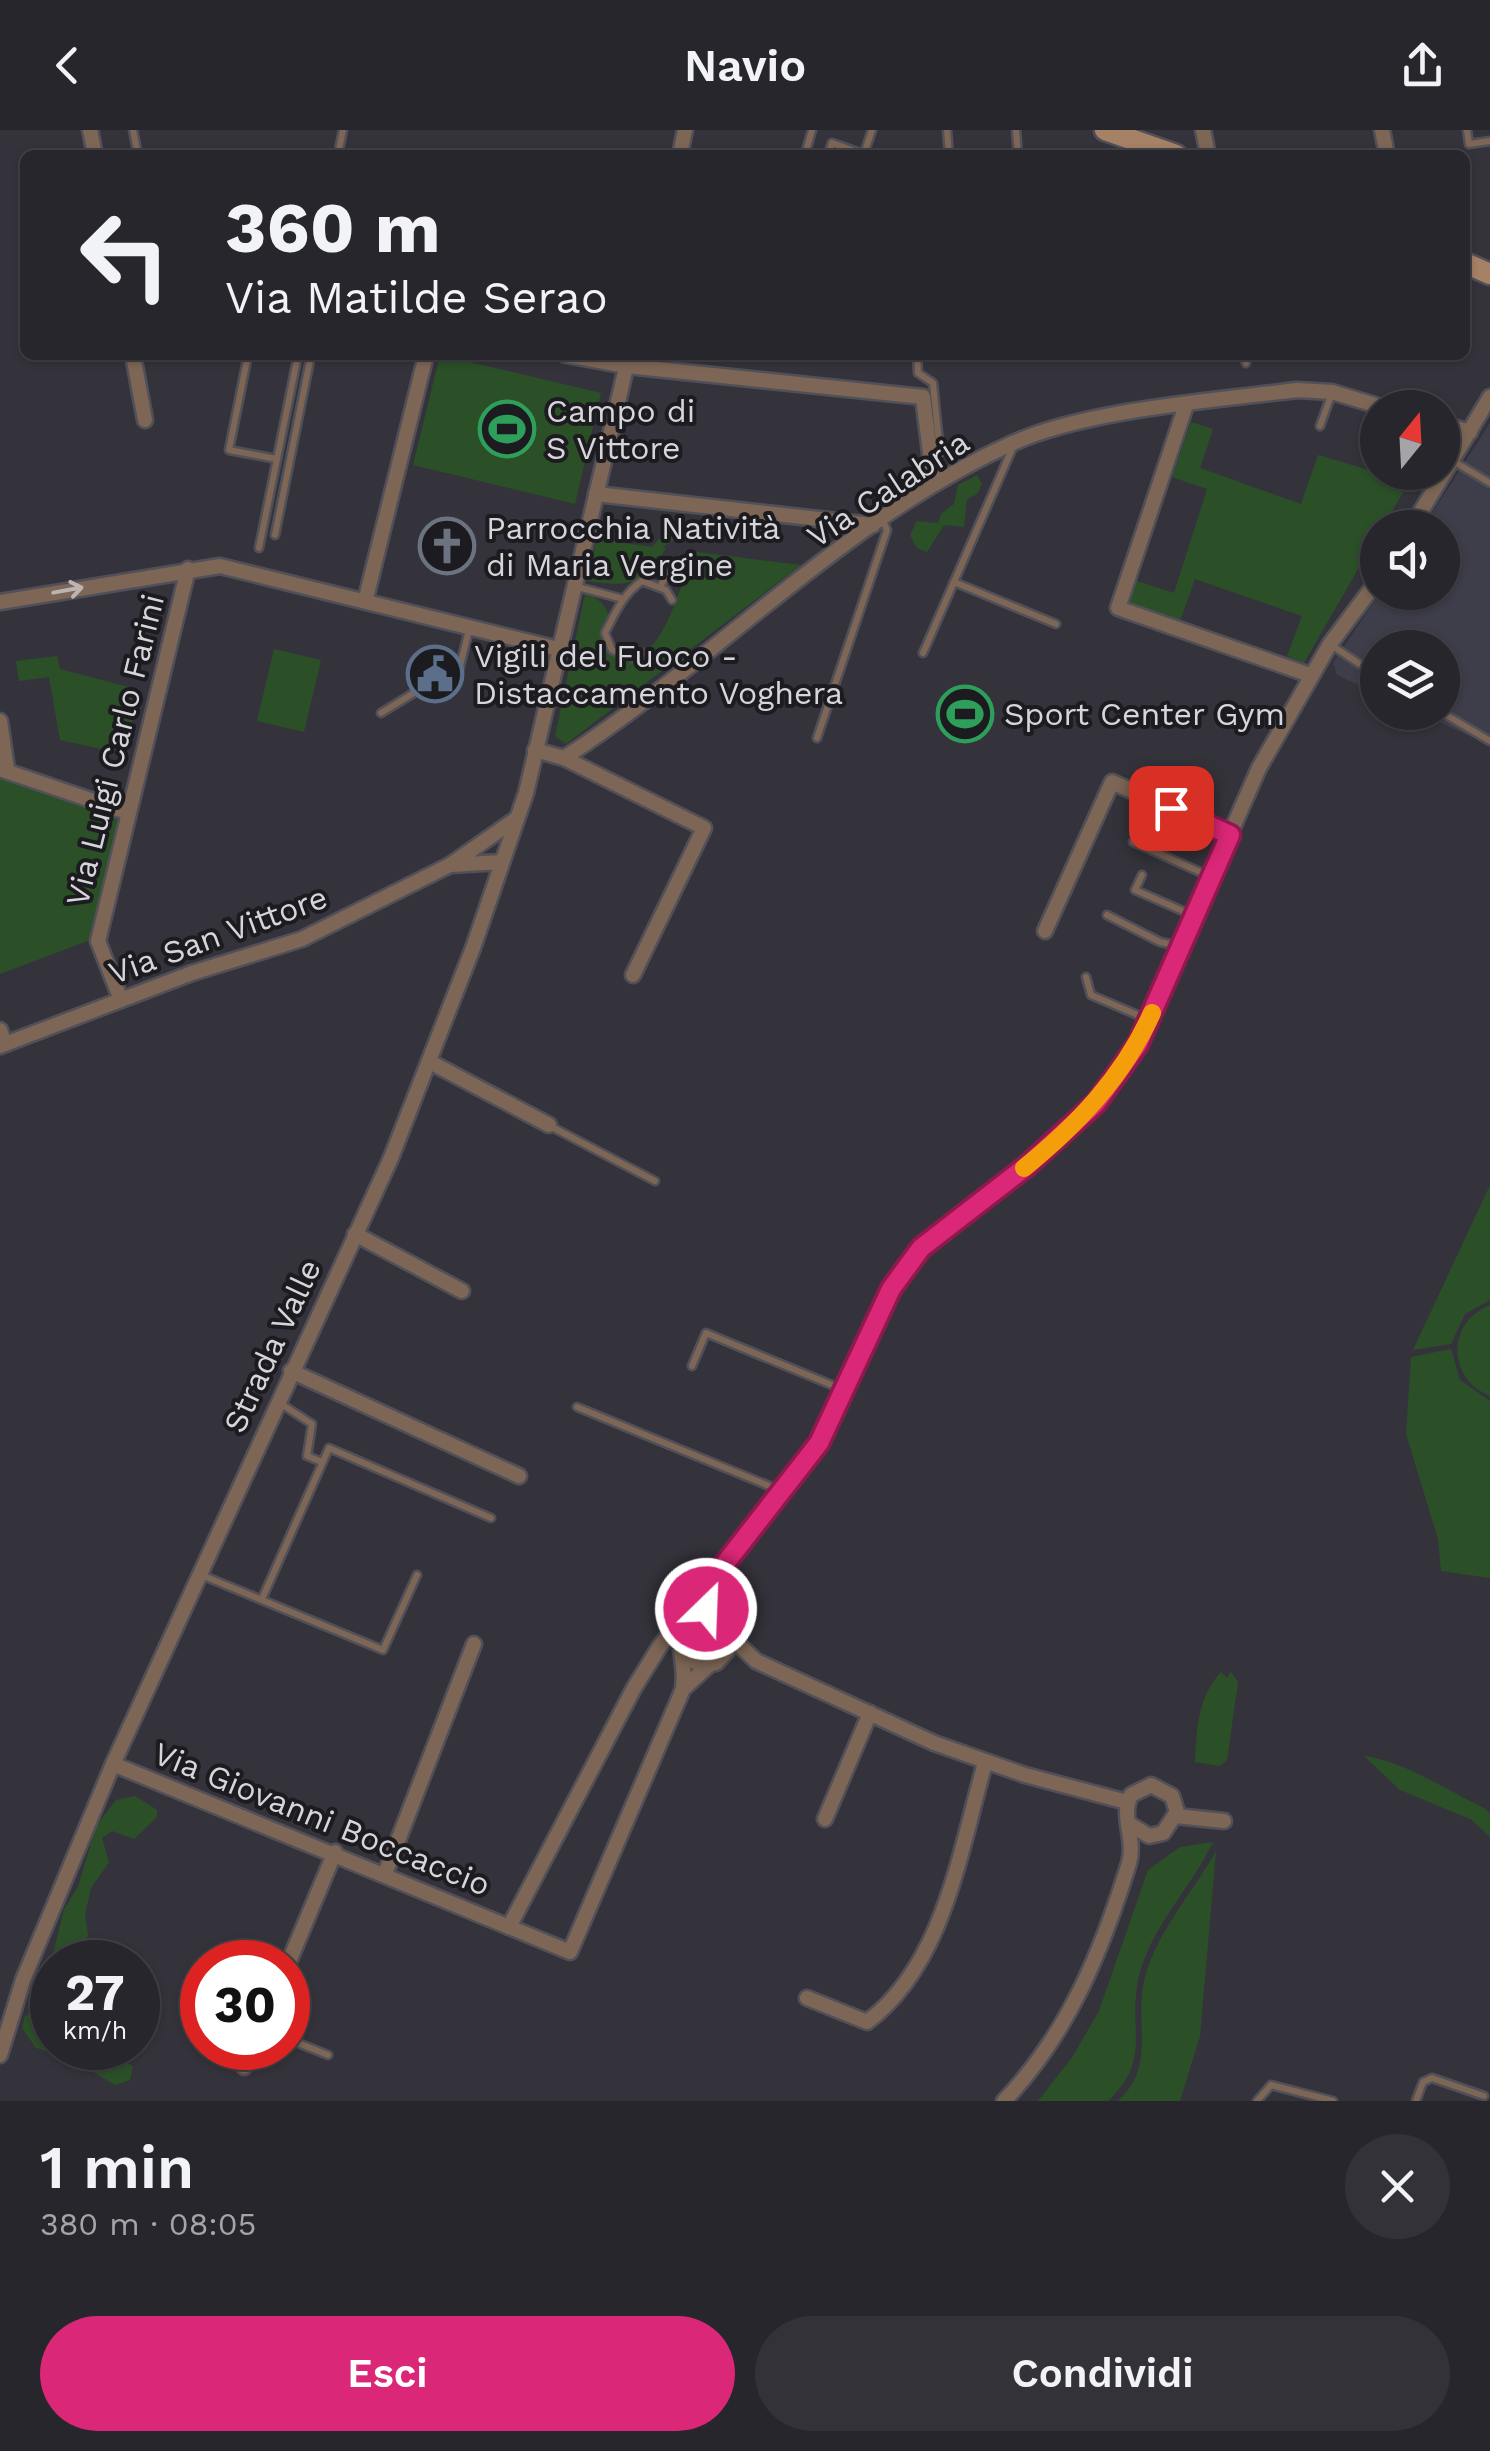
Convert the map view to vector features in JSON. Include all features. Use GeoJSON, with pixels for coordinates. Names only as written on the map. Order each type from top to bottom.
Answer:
{"type":"FeatureCollection","features":[{"type":"Feature","properties":{"kind":"main road"},"geometry":{"type":"LineString","coordinates":[[1106,130],[1162,150]]}},
{"type":"Feature","properties":{"kind":"street"},"geometry":{"type":"LineString","coordinates":[[134,360],[145,420]]}},
{"type":"Feature","properties":{"kind":"street"},"geometry":{"type":"LineString","coordinates":[[366,598],[425,360]]}},
{"type":"Feature","properties":{"kind":"street"},"geometry":{"type":"LineString","coordinates":[[628,361],[923,397],[934,484]]}},
{"type":"Feature","properties":{"kind":"street","name":"Strada Valle"},"geometry":{"type":"LineString","coordinates":[[0,2054],[24,1980],[114,1764],[430,1062],[517,819],[628,361]]}},
{"type":"Feature","properties":{"kind":"street","name":"Via Calabria"},"geometry":{"type":"LineString","coordinates":[[564,758],[612,727],[878,521],[934,484],[1015,441],[1076,423],[1297,390],[1332,392],[1360,400]]}},
{"type":"Feature","properties":{"kind":"street"},"geometry":{"type":"LineString","coordinates":[[1460,443],[1490,397]]}},
{"type":"Feature","properties":{"kind":"street"},"geometry":{"type":"LineString","coordinates":[[1186,405],[1118,608],[1310,675]]}},
{"type":"Feature","properties":{"kind":"street"},"geometry":{"type":"LineString","coordinates":[[1460,429],[1470,432]]}},
{"type":"Feature","properties":{"kind":"street"},"geometry":{"type":"LineString","coordinates":[[596,494],[878,521]]}},
{"type":"Feature","properties":{"kind":"street"},"geometry":{"type":"LineString","coordinates":[[0,602],[188,568],[220,566],[366,598],[558,648]]}},
{"type":"Feature","properties":{"kind":"street","name":"Via Luigi Carlo Farini"},"geometry":{"type":"LineString","coordinates":[[121,1000],[98,941],[126,812],[188,568]]}},
{"type":"Feature","properties":{"kind":"street"},"geometry":{"type":"LineString","coordinates":[[680,1695],[677,1642],[685,1614],[785,1492],[819,1443],[891,1289],[921,1248],[1028,1165],[1096,1103],[1138,1044],[1259,768],[1310,675],[1360,604]]}},
{"type":"Feature","properties":{"kind":"street"},"geometry":{"type":"LineString","coordinates":[[0,721],[3,769],[126,812]]}},
{"type":"Feature","properties":{"kind":"street"},"geometry":{"type":"LineString","coordinates":[[536,750],[564,758],[704,828],[633,975]]}},
{"type":"Feature","properties":{"kind":"street"},"geometry":{"type":"LineString","coordinates":[[1046,931],[1112,782],[1230,835]]}},
{"type":"Feature","properties":{"kind":"street","name":"Via San Vittore"},"geometry":{"type":"LineString","coordinates":[[2,1040],[302,939],[450,865],[517,819]]}},
{"type":"Feature","properties":{"kind":"street","name":"Via San Vittore"},"geometry":{"type":"LineString","coordinates":[[450,865],[502,862]]}},
{"type":"Feature","properties":{"kind":"street"},"geometry":{"type":"LineString","coordinates":[[430,1062],[549,1125]]}},
{"type":"Feature","properties":{"kind":"street"},"geometry":{"type":"LineString","coordinates":[[355,1234],[462,1291]]}},
{"type":"Feature","properties":{"kind":"street"},"geometry":{"type":"LineString","coordinates":[[290,1372],[518,1476]]}},
{"type":"Feature","properties":{"kind":"street"},"geometry":{"type":"LineString","coordinates":[[706,1588],[710,1615],[745,1653],[767,1666],[985,1762],[1128,1802]]}},
{"type":"Feature","properties":{"kind":"street"},"geometry":{"type":"LineString","coordinates":[[685,1614],[710,1615]]}},
{"type":"Feature","properties":{"kind":"street"},"geometry":{"type":"LineString","coordinates":[[509,1926],[634,1688],[677,1642],[689,1620],[710,1615]]}},
{"type":"Feature","properties":{"kind":"street"},"geometry":{"type":"LineString","coordinates":[[680,1695],[691,1677],[727,1651],[728,1634]]}},
{"type":"Feature","properties":{"kind":"street"},"geometry":{"type":"LineString","coordinates":[[677,1642],[694,1664],[767,1666]]}},
{"type":"Feature","properties":{"kind":"street"},"geometry":{"type":"LineString","coordinates":[[385,1874],[474,1644]]}},
{"type":"Feature","properties":{"kind":"street","name":"Via Giovanni Boccaccio"},"geometry":{"type":"LineString","coordinates":[[114,1764],[570,1952],[680,1695]]}},
{"type":"Feature","properties":{"kind":"street"},"geometry":{"type":"LineString","coordinates":[[825,1820],[870,1714]]}},
{"type":"Feature","properties":{"kind":"street"},"geometry":{"type":"LineString","coordinates":[[807,1998],[866,2022],[902,1987],[932,1936],[985,1762]]}},
{"type":"Feature","properties":{"kind":"street"},"geometry":{"type":"LineString","coordinates":[[1004,2101],[1044,2057],[1074,2006],[1129,1863],[1128,1802],[1136,1790],[1159,1786],[1172,1796],[1176,1816],[1170,1828],[1156,1835],[1129,1863]]}},
{"type":"Feature","properties":{"kind":"street"},"geometry":{"type":"LineString","coordinates":[[1176,1816],[1224,1821]]}},
{"type":"Feature","properties":{"kind":"street"},"geometry":{"type":"LineString","coordinates":[[1131,1825],[1142,1834],[1156,1835]]}},
{"type":"Feature","properties":{"kind":"street"},"geometry":{"type":"LineString","coordinates":[[298,1940],[335,1852]]}},
{"type":"Feature","properties":{"kind":"lane"},"geometry":{"type":"LineString","coordinates":[[1467,130],[1469,144],[1490,141]]}},
{"type":"Feature","properties":{"kind":"lane"},"geometry":{"type":"LineString","coordinates":[[830,150],[832,144],[850,150]]}},
{"type":"Feature","properties":{"kind":"lane"},"geometry":{"type":"LineString","coordinates":[[247,360],[228,450],[277,460]]}},
{"type":"Feature","properties":{"kind":"lane"},"geometry":{"type":"LineString","coordinates":[[259,548],[297,360]]}},
{"type":"Feature","properties":{"kind":"lane"},"geometry":{"type":"LineString","coordinates":[[275,535],[311,360]]}},
{"type":"Feature","properties":{"kind":"lane"},"geometry":{"type":"LineString","coordinates":[[917,360],[918,372],[933,383],[940,452],[963,447]]}},
{"type":"Feature","properties":{"kind":"lane"},"geometry":{"type":"LineString","coordinates":[[1320,426],[1332,392]]}},
{"type":"Feature","properties":{"kind":"lane"},"geometry":{"type":"LineString","coordinates":[[923,654],[1015,441]]}},
{"type":"Feature","properties":{"kind":"lane"},"geometry":{"type":"LineString","coordinates":[[1460,465],[1490,484]]}},
{"type":"Feature","properties":{"kind":"lane"},"geometry":{"type":"LineString","coordinates":[[818,738],[887,530],[878,521]]}},
{"type":"Feature","properties":{"kind":"lane"},"geometry":{"type":"LineString","coordinates":[[660,587],[667,575]]}},
{"type":"Feature","properties":{"kind":"lane"},"geometry":{"type":"LineString","coordinates":[[644,652],[625,656],[606,642],[605,633],[623,600],[642,581],[660,587],[672,600]]}},
{"type":"Feature","properties":{"kind":"lane"},"geometry":{"type":"LineString","coordinates":[[954,582],[1056,624]]}},
{"type":"Feature","properties":{"kind":"lane"},"geometry":{"type":"LineString","coordinates":[[573,586],[623,600]]}},
{"type":"Feature","properties":{"kind":"lane"},"geometry":{"type":"LineString","coordinates":[[381,713],[417,691],[445,692],[454,686],[470,626]]}},
{"type":"Feature","properties":{"kind":"lane"},"geometry":{"type":"LineString","coordinates":[[1330,644],[1360,664]]}},
{"type":"Feature","properties":{"kind":"lane"},"geometry":{"type":"LineString","coordinates":[[1460,724],[1490,741]]}},
{"type":"Feature","properties":{"kind":"lane"},"geometry":{"type":"LineString","coordinates":[[1133,842],[1212,877]]}},
{"type":"Feature","properties":{"kind":"lane"},"geometry":{"type":"LineString","coordinates":[[1142,875],[1135,890],[1194,916]]}},
{"type":"Feature","properties":{"kind":"lane"},"geometry":{"type":"LineString","coordinates":[[1107,916],[1160,942],[1181,946]]}},
{"type":"Feature","properties":{"kind":"lane"},"geometry":{"type":"LineString","coordinates":[[1086,978],[1090,994],[1149,1019]]}},
{"type":"Feature","properties":{"kind":"lane"},"geometry":{"type":"LineString","coordinates":[[549,1125],[655,1181]]}},
{"type":"Feature","properties":{"kind":"lane"},"geometry":{"type":"LineString","coordinates":[[692,1366],[706,1332],[846,1390]]}},
{"type":"Feature","properties":{"kind":"lane"},"geometry":{"type":"LineString","coordinates":[[277,1401],[312,1424],[307,1456],[322,1462]]}},
{"type":"Feature","properties":{"kind":"lane"},"geometry":{"type":"LineString","coordinates":[[577,1407],[785,1492]]}},
{"type":"Feature","properties":{"kind":"lane"},"geometry":{"type":"LineString","coordinates":[[262,1599],[329,1448],[491,1518]]}},
{"type":"Feature","properties":{"kind":"lane"},"geometry":{"type":"LineString","coordinates":[[197,1574],[383,1650],[417,1574]]}},
{"type":"Feature","properties":{"kind":"lane"},"geometry":{"type":"LineString","coordinates":[[310,2048],[328,2056]]}},
{"type":"Feature","properties":{"kind":"lane"},"geometry":{"type":"LineString","coordinates":[[1416,2101],[1424,2082],[1432,2078],[1484,2096]]}},
{"type":"Feature","properties":{"kind":"lane"},"geometry":{"type":"LineString","coordinates":[[1257,2101],[1271,2085],[1333,2101]]}},
{"type":"Feature","properties":{"kind":"shaded area"},"geometry":{"type":"Polygon","coordinates":[[[1490,423],[1490,745],[1456,730],[1460,730],[1460,630],[1360,630],[1360,686],[1337,675],[1333,663],[1369,610],[1460,610],[1460,510],[1434,510],[1447,490],[1460,490],[1460,470],[1490,423]]]}},
{"type":"Feature","properties":{"kind":"green space","name":"Campo di S Vittore"},"geometry":{"type":"Polygon","coordinates":[[[439,360],[461,360],[601,393],[575,504],[413,465],[439,360]]]}},
{"type":"Feature","properties":{"kind":"green space"},"geometry":{"type":"Polygon","coordinates":[[[1191,422],[1213,429],[1200,468],[1301,504],[1318,455],[1360,467],[1360,490],[1404,490],[1393,510],[1360,510],[1360,566],[1304,663],[1287,656],[1302,616],[1195,579],[1180,621],[1123,602],[1131,579],[1174,593],[1207,489],[1172,477],[1191,422]]]}},
{"type":"Feature","properties":{"kind":"green space"},"geometry":{"type":"Polygon","coordinates":[[[977,475],[982,484],[977,494],[967,499],[964,527],[944,525],[927,552],[917,548],[910,535],[917,521],[938,523],[941,514],[954,504],[958,485],[977,475]]]}},
{"type":"Feature","properties":{"kind":"green space"},"geometry":{"type":"Polygon","coordinates":[[[676,520],[685,521],[685,534],[662,547],[666,548],[658,561],[642,577],[614,584],[587,581],[596,540],[601,540],[603,530],[609,541],[652,547],[676,520]]]}},
{"type":"Feature","properties":{"kind":"green space"},"geometry":{"type":"Polygon","coordinates":[[[697,552],[801,565],[566,744],[555,736],[585,594],[606,608],[610,651],[633,661],[646,652],[665,627],[697,552]]]}},
{"type":"Feature","properties":{"kind":"green space"},"geometry":{"type":"Polygon","coordinates":[[[274,649],[321,660],[304,732],[257,721],[274,649]]]}},
{"type":"Feature","properties":{"kind":"green space"},"geometry":{"type":"Polygon","coordinates":[[[57,656],[60,669],[140,690],[124,754],[60,740],[49,677],[19,681],[16,661],[57,656]]]}},
{"type":"Feature","properties":{"kind":"green space"},"geometry":{"type":"Polygon","coordinates":[[[0,774],[120,818],[93,939],[0,974],[0,774]]]}},
{"type":"Feature","properties":{"kind":"green space"},"geometry":{"type":"Polygon","coordinates":[[[1490,1185],[1490,1300],[1465,1314],[1451,1344],[1413,1350],[1490,1185]]]}},
{"type":"Feature","properties":{"kind":"green space"},"geometry":{"type":"Polygon","coordinates":[[[1490,1305],[1490,1396],[1466,1377],[1457,1350],[1465,1324],[1490,1305]]]}},
{"type":"Feature","properties":{"kind":"green space"},"geometry":{"type":"Polygon","coordinates":[[[1451,1349],[1460,1380],[1490,1401],[1490,1578],[1441,1571],[1438,1539],[1406,1434],[1411,1357],[1451,1349]]]}},
{"type":"Feature","properties":{"kind":"green space"},"geometry":{"type":"Polygon","coordinates":[[[1221,1672],[1227,1678],[1231,1672],[1238,1682],[1227,1760],[1220,1766],[1195,1762],[1203,1703],[1221,1672]]]}},
{"type":"Feature","properties":{"kind":"green space"},"geometry":{"type":"Polygon","coordinates":[[[1364,1756],[1410,1770],[1486,1809],[1490,1814],[1490,1837],[1472,1820],[1400,1790],[1364,1756]]]}},
{"type":"Feature","properties":{"kind":"green space"},"geometry":{"type":"Polygon","coordinates":[[[135,1796],[157,1810],[157,1817],[134,1839],[112,1831],[102,1838],[109,1862],[91,1888],[85,1915],[86,1940],[56,1940],[64,1909],[78,1887],[96,1826],[116,1800],[135,1796]]]}},
{"type":"Feature","properties":{"kind":"green space"},"geometry":{"type":"Polygon","coordinates":[[[1213,1842],[1149,1948],[1137,1986],[1134,2060],[1121,2087],[1108,2101],[1038,2101],[1073,2056],[1099,2011],[1148,1870],[1180,1847],[1213,1842]]]}},
{"type":"Feature","properties":{"kind":"green space"},"geometry":{"type":"Polygon","coordinates":[[[1216,1851],[1200,2036],[1180,2101],[1118,2101],[1137,2075],[1142,2047],[1143,1986],[1155,1950],[1216,1851]]]}},
{"type":"Feature","properties":{"kind":"green space"},"geometry":{"type":"Polygon","coordinates":[[[30,2013],[30,2039],[22,2028],[30,2013]]]}},
{"type":"Feature","properties":{"kind":"green space"},"geometry":{"type":"Polygon","coordinates":[[[90,2070],[132,2070],[130,2080],[115,2085],[90,2070]]]}},
{"type":"Feature","properties":{"kind":"slow traffic"},"geometry":{"type":"LineString","coordinates":[[1024,1168],[1096,1103],[1138,1044],[1152,1013]]}},
{"type":"Feature","properties":{"kind":"place","name":"Campo di S Vittore"},"geometry":{"type":"Point","coordinates":[507,429]}},
{"type":"Feature","properties":{"kind":"place","name":"Parrocchia Natività di Maria Vergine"},"geometry":{"type":"Point","coordinates":[447,546]}},
{"type":"Feature","properties":{"kind":"place","name":"Vigili del Fuoco - Distaccamento Voghera"},"geometry":{"type":"Point","coordinates":[435,674]}},
{"type":"Feature","properties":{"kind":"place","name":"Sport Center Gym"},"geometry":{"type":"Point","coordinates":[965,714]}},
{"type":"Feature","properties":{"kind":"route"},"geometry":{"type":"LineString","coordinates":[[706,1609],[706,1588],[785,1492],[819,1443],[891,1289],[921,1248],[1028,1165],[1096,1103],[1138,1044],[1230,835],[1171,808]]}}]}
